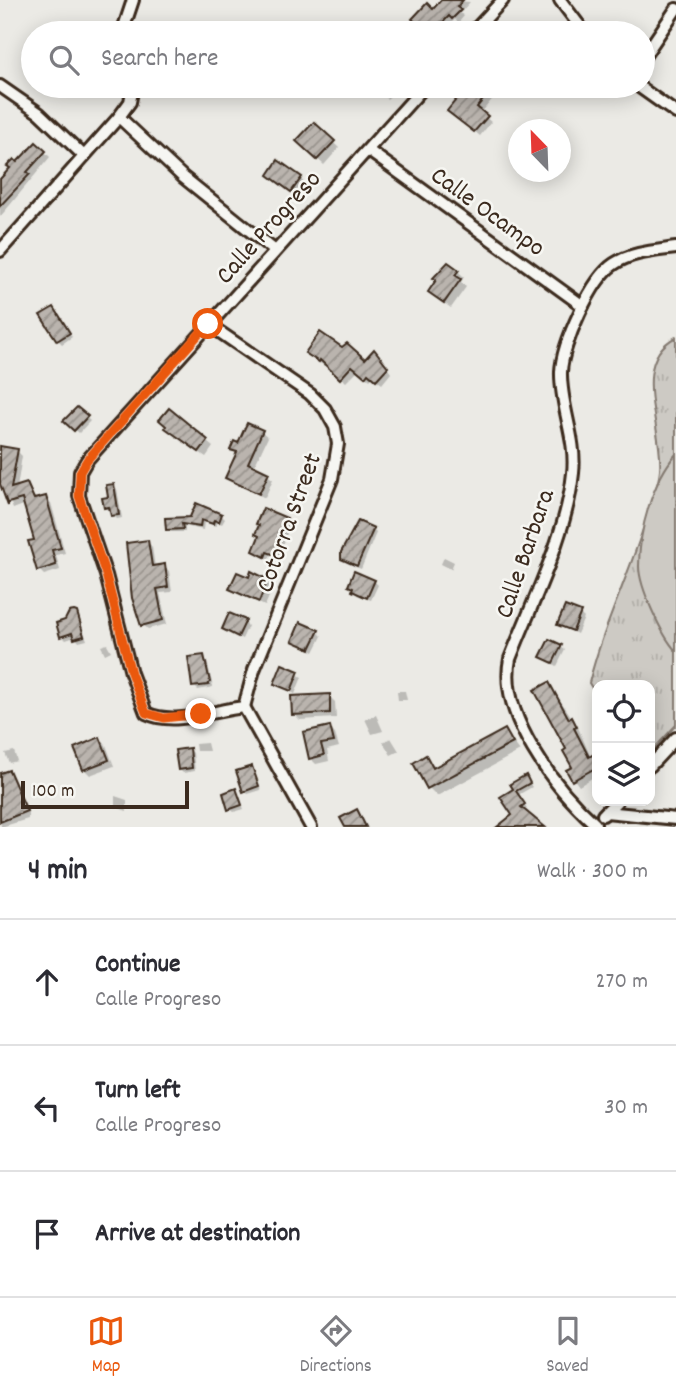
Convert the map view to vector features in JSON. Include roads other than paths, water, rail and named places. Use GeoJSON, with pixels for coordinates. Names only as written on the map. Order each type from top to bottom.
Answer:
{"type":"FeatureCollection","features":[{"type":"Feature","properties":{"kind":"street"},"geometry":{"type":"LineString","coordinates":[[126,21],[133,0]]}},
{"type":"Feature","properties":{"kind":"street"},"geometry":{"type":"LineString","coordinates":[[483,21],[503,0]]}},
{"type":"Feature","properties":{"kind":"street"},"geometry":{"type":"LineString","coordinates":[[560,0],[576,21]]}},
{"type":"Feature","properties":{"kind":"street"},"geometry":{"type":"LineString","coordinates":[[655,40],[676,9]]}},
{"type":"Feature","properties":{"kind":"street"},"geometry":{"type":"LineString","coordinates":[[0,86],[47,120],[84,156]]}},
{"type":"Feature","properties":{"kind":"street"},"geometry":{"type":"LineString","coordinates":[[0,251],[119,117],[130,98]]}},
{"type":"Feature","properties":{"kind":"street","name":"Calle Progreso"},"geometry":{"type":"LineString","coordinates":[[244,707],[179,718],[155,717],[146,713],[131,673],[106,575],[79,496],[80,472],[87,460],[208,324],[415,98]]}},
{"type":"Feature","properties":{"kind":"street"},"geometry":{"type":"LineString","coordinates":[[655,98],[676,113]]}},
{"type":"Feature","properties":{"kind":"street"},"geometry":{"type":"LineString","coordinates":[[119,117],[183,177],[275,251]]}},
{"type":"Feature","properties":{"kind":"street","name":"Calle Ocampo"},"geometry":{"type":"LineString","coordinates":[[369,151],[583,306]]}},
{"type":"Feature","properties":{"kind":"street","name":"Calle Barbara"},"geometry":{"type":"LineString","coordinates":[[593,825],[571,802],[547,770],[512,703],[506,676],[509,659],[552,555],[570,489],[573,452],[561,371],[583,306],[613,264],[632,255],[676,248]]}},
{"type":"Feature","properties":{"kind":"street","name":"Cotorra Street"},"geometry":{"type":"LineString","coordinates":[[208,324],[310,394],[325,409],[335,426],[338,444],[332,479],[254,670],[244,707]]}},
{"type":"Feature","properties":{"kind":"street"},"geometry":{"type":"LineString","coordinates":[[244,707],[311,827]]}},
{"type":"Feature","properties":{"kind":"street"},"geometry":{"type":"LineString","coordinates":[[655,761],[676,738]]}},
{"type":"Feature","properties":{"kind":"street"},"geometry":{"type":"LineString","coordinates":[[593,825],[612,806]]}},
{"type":"Feature","properties":{"kind":"street"},"geometry":{"type":"LineString","coordinates":[[606,812],[676,819]]}}]}
